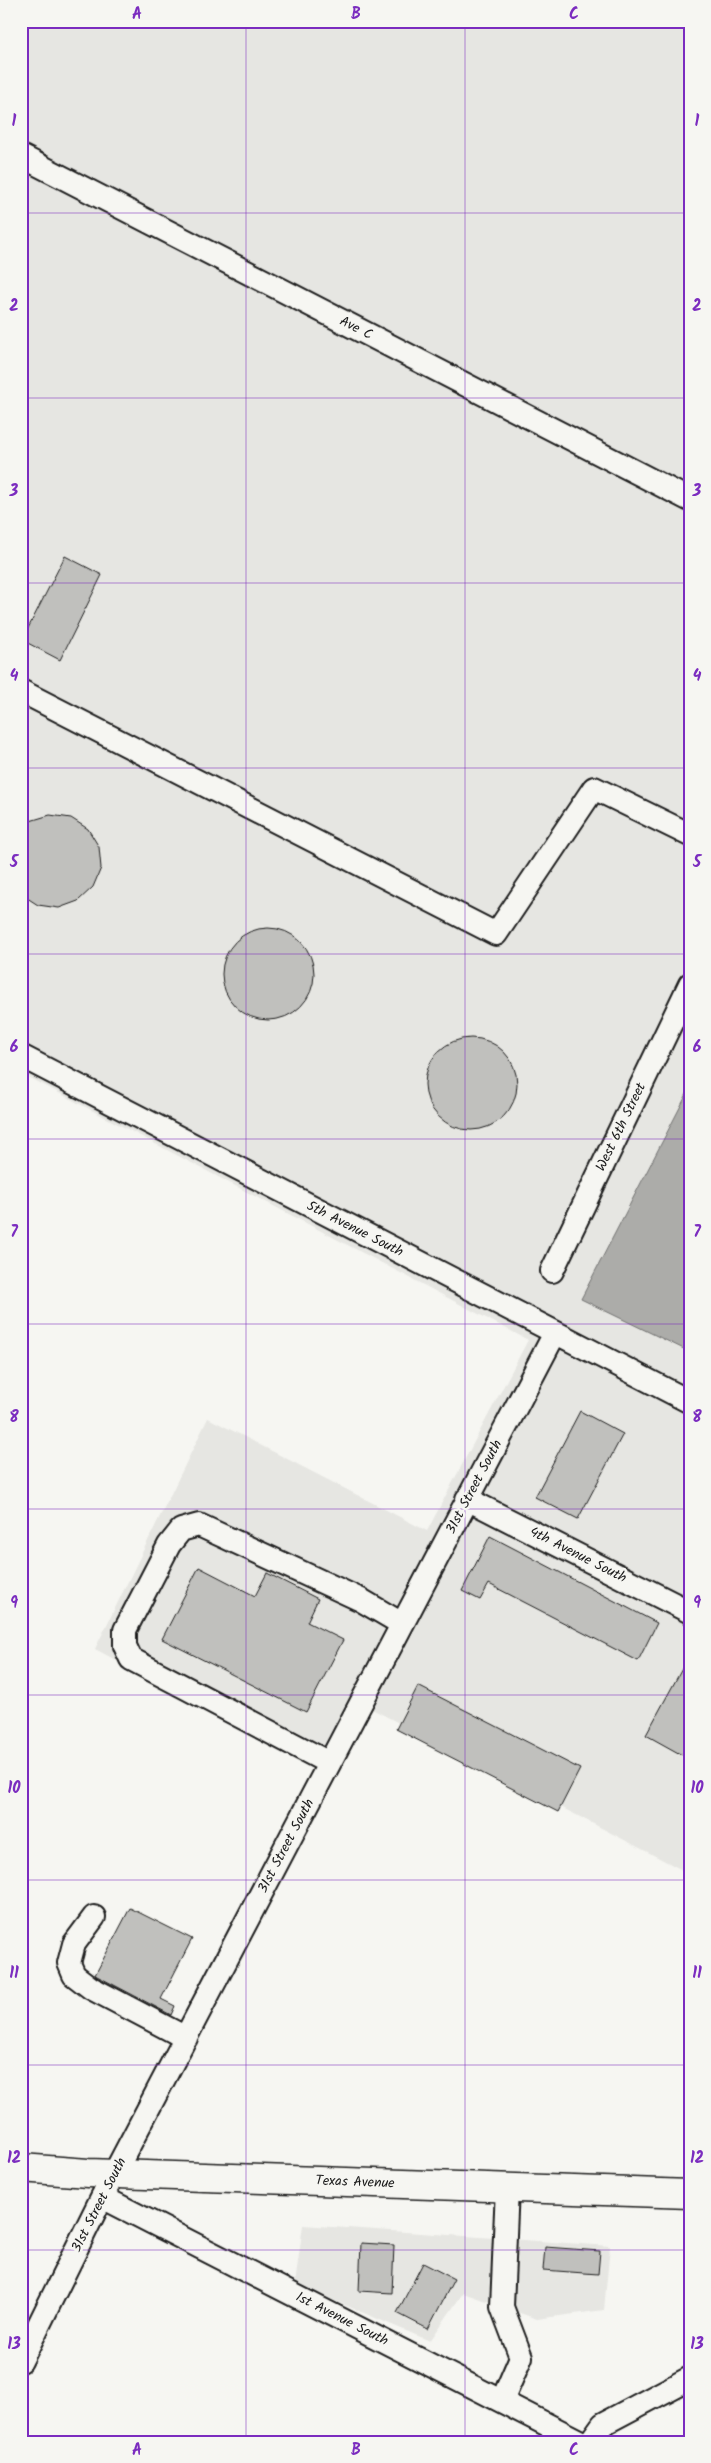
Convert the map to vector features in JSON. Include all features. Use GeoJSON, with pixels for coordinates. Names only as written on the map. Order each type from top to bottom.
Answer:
{"type":"FeatureCollection","features":[{"type":"Feature","properties":{"kind":"main road","name":"Texas Avenue"},"geometry":{"type":"LineString","coordinates":[[21,2168],[108,2185],[507,2188],[690,2194]]}},
{"type":"Feature","properties":{"kind":"street","name":"Ave C"},"geometry":{"type":"LineString","coordinates":[[21,156],[690,500]]}},
{"type":"Feature","properties":{"kind":"street"},"geometry":{"type":"LineString","coordinates":[[21,691],[496,934],[594,788],[690,834]]}},
{"type":"Feature","properties":{"kind":"street","name":"West 6th Street"},"geometry":{"type":"LineString","coordinates":[[552,1271],[690,984]]}},
{"type":"Feature","properties":{"kind":"street","name":"5th Avenue South"},"geometry":{"type":"LineString","coordinates":[[21,1056],[690,1402]]}},
{"type":"Feature","properties":{"kind":"street","name":"31st Street South"},"geometry":{"type":"LineString","coordinates":[[21,2361],[108,2185],[555,1333]]}},
{"type":"Feature","properties":{"kind":"street","name":"4th Avenue South"},"geometry":{"type":"LineString","coordinates":[[467,1499],[690,1612]]}},
{"type":"Feature","properties":{"kind":"street"},"geometry":{"type":"LineString","coordinates":[[329,1763],[131,1659],[126,1646],[125,1630],[169,1545],[181,1530],[199,1525],[361,1600],[402,1624]]}},
{"type":"Feature","properties":{"kind":"street"},"geometry":{"type":"LineString","coordinates":[[94,1917],[74,1944],[70,1963],[74,1975],[91,1988],[186,2038]]}},
{"type":"Feature","properties":{"kind":"street","name":"1st Avenue South"},"geometry":{"type":"LineString","coordinates":[[108,2185],[502,2401],[581,2442]]}},
{"type":"Feature","properties":{"kind":"street"},"geometry":{"type":"LineString","coordinates":[[502,2401],[520,2357],[502,2307],[507,2188]]}},
{"type":"Feature","properties":{"kind":"street"},"geometry":{"type":"LineString","coordinates":[[590,2442],[603,2424],[690,2378]]}},
{"type":"Feature","properties":{"kind":"shaded area"},"geometry":{"type":"Polygon","coordinates":[[[21,21],[690,21],[690,1874],[370,1708],[335,1776],[95,1649],[208,1418],[427,1531],[528,1340],[21,1073],[21,21]]]}},
{"type":"Feature","properties":{"kind":"shaded area"},"geometry":{"type":"Polygon","coordinates":[[[690,1088],[690,1352],[581,1299],[690,1088]]]}},
{"type":"Feature","properties":{"kind":"shaded area"},"geometry":{"type":"Polygon","coordinates":[[[303,2225],[610,2246],[604,2310],[537,2319],[463,2293],[430,2341],[295,2284],[303,2225]]]}},
{"type":"Feature","properties":{"kind":"building"},"geometry":{"type":"Polygon","coordinates":[[[65,556],[102,575],[60,660],[22,640],[65,556]]]}},
{"type":"Feature","properties":{"kind":"building"},"geometry":{"type":"Polygon","coordinates":[[[50,815],[71,818],[88,829],[99,847],[101,868],[93,887],[78,901],[59,908],[38,905],[21,894],[21,830],[30,821],[50,815]]]}},
{"type":"Feature","properties":{"kind":"building"},"geometry":{"type":"Polygon","coordinates":[[[268,928],[285,932],[300,942],[310,957],[314,974],[310,991],[300,1006],[285,1016],[268,1020],[251,1016],[236,1006],[226,991],[222,974],[226,957],[236,942],[251,932],[268,928]]]}},
{"type":"Feature","properties":{"kind":"building"},"geometry":{"type":"Polygon","coordinates":[[[471,1038],[489,1042],[503,1052],[513,1066],[517,1084],[513,1102],[503,1116],[489,1126],[471,1130],[453,1126],[439,1116],[429,1102],[425,1084],[429,1066],[439,1052],[453,1042],[471,1038]]]}},
{"type":"Feature","properties":{"kind":"building"},"geometry":{"type":"Polygon","coordinates":[[[580,1411],[623,1434],[578,1519],[535,1497],[580,1411]]]}},
{"type":"Feature","properties":{"kind":"building"},"geometry":{"type":"Polygon","coordinates":[[[490,1536],[657,1623],[638,1661],[489,1584],[480,1600],[462,1591],[490,1536]]]}},
{"type":"Feature","properties":{"kind":"building"},"geometry":{"type":"Polygon","coordinates":[[[199,1567],[255,1596],[267,1573],[318,1599],[307,1622],[343,1640],[306,1712],[162,1639],[199,1567]]]}},
{"type":"Feature","properties":{"kind":"building"},"geometry":{"type":"Polygon","coordinates":[[[690,1654],[690,1741],[682,1755],[646,1735],[690,1654]]]}},
{"type":"Feature","properties":{"kind":"building"},"geometry":{"type":"Polygon","coordinates":[[[418,1686],[580,1769],[558,1812],[396,1729],[418,1686]]]}},
{"type":"Feature","properties":{"kind":"building"},"geometry":{"type":"Polygon","coordinates":[[[130,1908],[192,1939],[161,1999],[175,2006],[171,2015],[95,1975],[130,1908]]]}},
{"type":"Feature","properties":{"kind":"building"},"geometry":{"type":"Polygon","coordinates":[[[361,2243],[394,2245],[392,2293],[359,2291],[361,2243]]]}},
{"type":"Feature","properties":{"kind":"building"},"geometry":{"type":"Polygon","coordinates":[[[545,2247],[600,2251],[598,2274],[543,2270],[545,2247]]]}},
{"type":"Feature","properties":{"kind":"building"},"geometry":{"type":"Polygon","coordinates":[[[423,2263],[454,2279],[428,2329],[397,2313],[423,2263]]]}}]}
